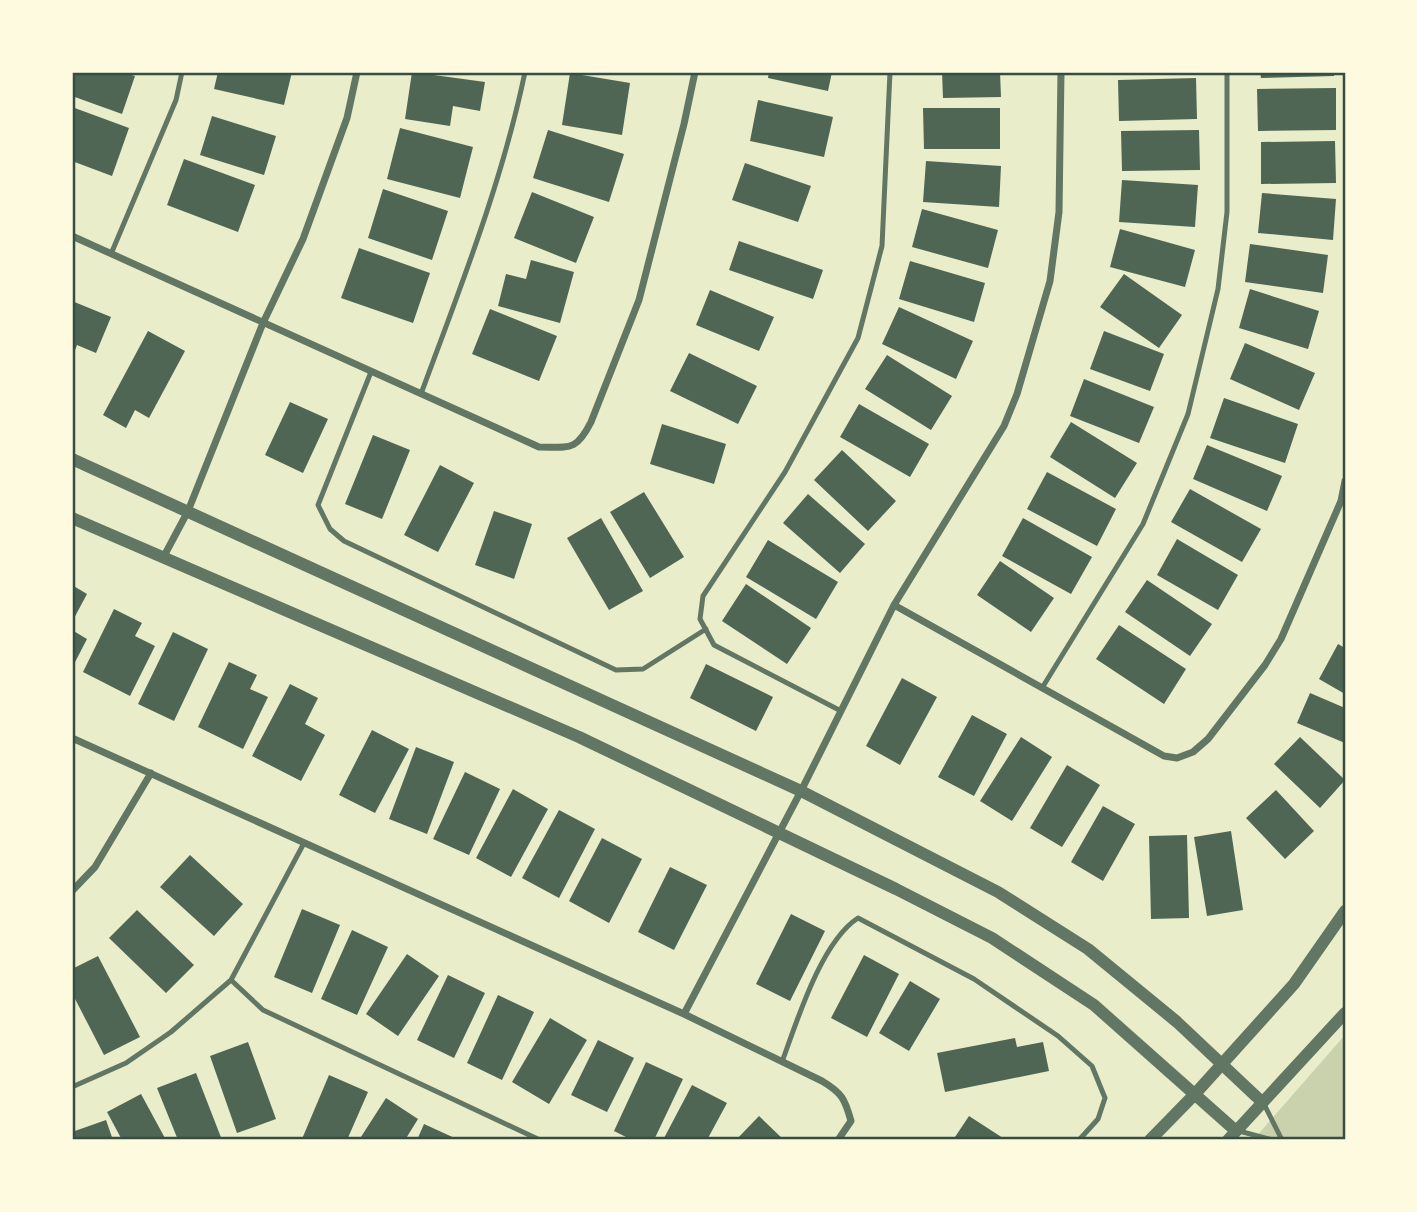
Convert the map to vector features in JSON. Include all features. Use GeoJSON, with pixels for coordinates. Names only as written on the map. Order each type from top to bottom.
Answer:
{"type":"FeatureCollection","features":[{"type":"Feature","properties":{"kind":"street"},"geometry":{"type":"LineString","coordinates":[[163,559],[188,511],[263,323],[303,239],[347,118],[357,72]]}},
{"type":"Feature","properties":{"kind":"street"},"geometry":{"type":"LineString","coordinates":[[72,236],[539,447],[570,447],[582,440],[591,422],[639,300],[695,72]]}},
{"type":"Feature","properties":{"kind":"street"},"geometry":{"type":"LineString","coordinates":[[684,1014],[801,791],[894,605],[1004,426],[1017,394],[1052,268],[1059,212],[1061,72]]}},
{"type":"Feature","properties":{"kind":"street"},"geometry":{"type":"LineString","coordinates":[[72,459],[801,791],[998,892],[1088,949],[1177,1022],[1262,1102]]}},
{"type":"Feature","properties":{"kind":"street"},"geometry":{"type":"LineString","coordinates":[[894,605],[1164,756],[1177,758],[1193,752],[1208,739],[1265,665],[1281,639],[1341,500],[1345,481]]}},
{"type":"Feature","properties":{"kind":"street"},"geometry":{"type":"LineString","coordinates":[[72,518],[579,737],[992,938],[1094,1005],[1195,1094],[1232,1135],[1345,1013]]}},
{"type":"Feature","properties":{"kind":"street"},"geometry":{"type":"LineString","coordinates":[[72,738],[684,1014],[837,1090],[846,1102],[851,1121],[838,1140]]}},
{"type":"Feature","properties":{"kind":"street"},"geometry":{"type":"LineString","coordinates":[[72,891],[95,867],[151,773]]}},
{"type":"Feature","properties":{"kind":"street"},"geometry":{"type":"LineString","coordinates":[[1150,1140],[1294,984],[1345,911]]}},
{"type":"Feature","properties":{"kind":"lane"},"geometry":{"type":"LineString","coordinates":[[111,254],[176,100],[182,72]]}},
{"type":"Feature","properties":{"kind":"lane"},"geometry":{"type":"LineString","coordinates":[[421,394],[473,255],[513,126],[525,72]]}},
{"type":"Feature","properties":{"kind":"lane"},"geometry":{"type":"LineString","coordinates":[[841,711],[714,645],[700,619],[703,596],[785,472],[858,338],[882,246],[890,72]]}},
{"type":"Feature","properties":{"kind":"lane"},"geometry":{"type":"LineString","coordinates":[[1042,688],[1143,524],[1188,414],[1218,289],[1227,212],[1227,72]]}},
{"type":"Feature","properties":{"kind":"lane"},"geometry":{"type":"LineString","coordinates":[[371,372],[318,505],[330,529],[344,541],[616,670],[643,669],[706,629]]}},
{"type":"Feature","properties":{"kind":"lane"},"geometry":{"type":"LineString","coordinates":[[72,1087],[126,1063],[171,1032],[231,981],[304,843]]}},
{"type":"Feature","properties":{"kind":"lane"},"geometry":{"type":"LineString","coordinates":[[782,1062],[810,985],[846,925],[858,918],[974,979],[1058,1036],[1092,1066],[1105,1098],[1098,1119],[1079,1140]]}},
{"type":"Feature","properties":{"kind":"lane"},"geometry":{"type":"LineString","coordinates":[[231,981],[263,1010],[540,1140]]}},
{"type":"Feature","properties":{"kind":"lane"},"geometry":{"type":"LineString","coordinates":[[1262,1102],[1282,1140]]}},
{"type":"Feature","properties":{"kind":"lane"},"geometry":{"type":"LineString","coordinates":[[1232,1135],[1273,1140]]}},
{"type":"Feature","properties":{"kind":"green space"},"geometry":{"type":"Polygon","coordinates":[[[1345,1035],[1345,1140],[1255,1138],[1345,1035]]]}},
{"type":"Feature","properties":{"kind":"building"},"geometry":{"type":"Polygon","coordinates":[[[72,72],[121,72],[135,76],[122,114],[72,96],[72,72]]]}},
{"type":"Feature","properties":{"kind":"building"},"geometry":{"type":"Polygon","coordinates":[[[218,72],[292,72],[284,105],[214,89],[218,72]]]}},
{"type":"Feature","properties":{"kind":"building"},"geometry":{"type":"Polygon","coordinates":[[[412,72],[485,82],[480,111],[453,106],[450,126],[405,119],[412,72]]]}},
{"type":"Feature","properties":{"kind":"building"},"geometry":{"type":"Polygon","coordinates":[[[769,72],[832,72],[828,91],[768,78],[769,72]]]}},
{"type":"Feature","properties":{"kind":"building"},"geometry":{"type":"Polygon","coordinates":[[[942,72],[1000,72],[1001,97],[943,98],[942,72]]]}},
{"type":"Feature","properties":{"kind":"building"},"geometry":{"type":"Polygon","coordinates":[[[1260,72],[1334,72],[1334,76],[1261,78],[1260,72]]]}},
{"type":"Feature","properties":{"kind":"building"},"geometry":{"type":"Polygon","coordinates":[[[570,73],[630,83],[622,135],[562,125],[570,73]]]}},
{"type":"Feature","properties":{"kind":"building"},"geometry":{"type":"Polygon","coordinates":[[[1196,78],[1197,119],[1119,121],[1118,80],[1196,78]]]}},
{"type":"Feature","properties":{"kind":"building"},"geometry":{"type":"Polygon","coordinates":[[[1336,88],[1336,130],[1258,131],[1257,89],[1336,88]]]}},
{"type":"Feature","properties":{"kind":"building"},"geometry":{"type":"Polygon","coordinates":[[[758,100],[833,117],[824,157],[750,141],[758,100]]]}},
{"type":"Feature","properties":{"kind":"building"},"geometry":{"type":"Polygon","coordinates":[[[72,107],[129,128],[112,176],[72,161],[72,107]]]}},
{"type":"Feature","properties":{"kind":"building"},"geometry":{"type":"Polygon","coordinates":[[[923,108],[1000,108],[1000,149],[924,149],[923,108]]]}},
{"type":"Feature","properties":{"kind":"building"},"geometry":{"type":"Polygon","coordinates":[[[212,116],[276,136],[264,175],[200,155],[212,116]]]}},
{"type":"Feature","properties":{"kind":"building"},"geometry":{"type":"Polygon","coordinates":[[[400,128],[473,147],[460,198],[387,179],[400,128]]]}},
{"type":"Feature","properties":{"kind":"building"},"geometry":{"type":"Polygon","coordinates":[[[548,130],[624,154],[609,202],[533,178],[548,130]]]}},
{"type":"Feature","properties":{"kind":"building"},"geometry":{"type":"Polygon","coordinates":[[[1199,130],[1200,170],[1122,171],[1121,131],[1199,130]]]}},
{"type":"Feature","properties":{"kind":"building"},"geometry":{"type":"Polygon","coordinates":[[[1335,141],[1336,183],[1261,184],[1261,142],[1335,141]]]}},
{"type":"Feature","properties":{"kind":"building"},"geometry":{"type":"Polygon","coordinates":[[[184,159],[255,185],[238,232],[167,205],[184,159]]]}},
{"type":"Feature","properties":{"kind":"building"},"geometry":{"type":"Polygon","coordinates":[[[926,161],[1001,166],[999,207],[923,202],[926,161]]]}},
{"type":"Feature","properties":{"kind":"building"},"geometry":{"type":"Polygon","coordinates":[[[745,163],[811,186],[798,222],[732,200],[745,163]]]}},
{"type":"Feature","properties":{"kind":"building"},"geometry":{"type":"Polygon","coordinates":[[[1122,180],[1198,185],[1195,227],[1119,222],[1122,180]]]}},
{"type":"Feature","properties":{"kind":"building"},"geometry":{"type":"Polygon","coordinates":[[[383,189],[448,211],[432,260],[368,238],[383,189]]]}},
{"type":"Feature","properties":{"kind":"building"},"geometry":{"type":"Polygon","coordinates":[[[532,192],[594,217],[576,263],[514,238],[532,192]]]}},
{"type":"Feature","properties":{"kind":"building"},"geometry":{"type":"Polygon","coordinates":[[[1262,193],[1336,199],[1333,240],[1258,233],[1262,193]]]}},
{"type":"Feature","properties":{"kind":"building"},"geometry":{"type":"Polygon","coordinates":[[[922,209],[998,230],[988,268],[912,247],[922,209]]]}},
{"type":"Feature","properties":{"kind":"building"},"geometry":{"type":"Polygon","coordinates":[[[1120,229],[1195,250],[1185,287],[1110,267],[1120,229]]]}},
{"type":"Feature","properties":{"kind":"building"},"geometry":{"type":"Polygon","coordinates":[[[739,241],[823,270],[813,299],[729,270],[739,241]]]}},
{"type":"Feature","properties":{"kind":"building"},"geometry":{"type":"Polygon","coordinates":[[[1250,244],[1328,255],[1323,293],[1245,282],[1250,244]]]}},
{"type":"Feature","properties":{"kind":"building"},"geometry":{"type":"Polygon","coordinates":[[[359,248],[430,273],[413,323],[341,298],[359,248]]]}},
{"type":"Feature","properties":{"kind":"building"},"geometry":{"type":"Polygon","coordinates":[[[531,260],[574,272],[560,323],[498,306],[506,274],[526,279],[531,260]]]}},
{"type":"Feature","properties":{"kind":"building"},"geometry":{"type":"Polygon","coordinates":[[[910,261],[985,283],[974,322],[899,299],[910,261]]]}},
{"type":"Feature","properties":{"kind":"building"},"geometry":{"type":"Polygon","coordinates":[[[1124,274],[1182,315],[1159,348],[1100,307],[1124,274]]]}},
{"type":"Feature","properties":{"kind":"building"},"geometry":{"type":"Polygon","coordinates":[[[1250,289],[1319,311],[1308,349],[1239,328],[1250,289]]]}},
{"type":"Feature","properties":{"kind":"building"},"geometry":{"type":"Polygon","coordinates":[[[710,290],[774,317],[759,351],[696,325],[710,290]]]}},
{"type":"Feature","properties":{"kind":"building"},"geometry":{"type":"Polygon","coordinates":[[[72,301],[111,317],[96,353],[77,345],[72,358],[72,301]]]}},
{"type":"Feature","properties":{"kind":"building"},"geometry":{"type":"Polygon","coordinates":[[[899,307],[973,341],[956,379],[882,344],[899,307]]]}},
{"type":"Feature","properties":{"kind":"building"},"geometry":{"type":"Polygon","coordinates":[[[490,309],[557,336],[539,381],[472,354],[490,309]]]}},
{"type":"Feature","properties":{"kind":"building"},"geometry":{"type":"Polygon","coordinates":[[[148,331],[185,351],[149,418],[135,410],[126,428],[103,415],[148,331]]]}},
{"type":"Feature","properties":{"kind":"building"},"geometry":{"type":"Polygon","coordinates":[[[1104,331],[1164,354],[1150,391],[1090,369],[1104,331]]]}},
{"type":"Feature","properties":{"kind":"building"},"geometry":{"type":"Polygon","coordinates":[[[1245,343],[1315,373],[1299,410],[1230,379],[1245,343]]]}},
{"type":"Feature","properties":{"kind":"building"},"geometry":{"type":"Polygon","coordinates":[[[689,353],[757,386],[738,424],[670,391],[689,353]]]}},
{"type":"Feature","properties":{"kind":"building"},"geometry":{"type":"Polygon","coordinates":[[[887,355],[952,396],[931,430],[865,389],[887,355]]]}},
{"type":"Feature","properties":{"kind":"building"},"geometry":{"type":"Polygon","coordinates":[[[1084,379],[1154,407],[1139,443],[1070,416],[1084,379]]]}},
{"type":"Feature","properties":{"kind":"building"},"geometry":{"type":"Polygon","coordinates":[[[1224,398],[1298,424],[1285,463],[1210,438],[1224,398]]]}},
{"type":"Feature","properties":{"kind":"building"},"geometry":{"type":"Polygon","coordinates":[[[290,402],[328,419],[303,473],[265,455],[290,402]]]}},
{"type":"Feature","properties":{"kind":"building"},"geometry":{"type":"Polygon","coordinates":[[[859,404],[929,444],[910,477],[840,437],[859,404]]]}},
{"type":"Feature","properties":{"kind":"building"},"geometry":{"type":"Polygon","coordinates":[[[1071,422],[1137,463],[1115,498],[1050,457],[1071,422]]]}},
{"type":"Feature","properties":{"kind":"building"},"geometry":{"type":"Polygon","coordinates":[[[662,424],[726,444],[714,484],[650,464],[662,424]]]}},
{"type":"Feature","properties":{"kind":"building"},"geometry":{"type":"Polygon","coordinates":[[[373,435],[410,450],[382,519],[345,504],[373,435]]]}},
{"type":"Feature","properties":{"kind":"building"},"geometry":{"type":"Polygon","coordinates":[[[1207,445],[1282,476],[1267,511],[1193,479],[1207,445]]]}},
{"type":"Feature","properties":{"kind":"building"},"geometry":{"type":"Polygon","coordinates":[[[842,450],[896,501],[868,531],[814,480],[842,450]]]}},
{"type":"Feature","properties":{"kind":"building"},"geometry":{"type":"Polygon","coordinates":[[[440,465],[474,483],[438,552],[404,535],[440,465]]]}},
{"type":"Feature","properties":{"kind":"building"},"geometry":{"type":"Polygon","coordinates":[[[1047,472],[1116,509],[1097,546],[1027,509],[1047,472]]]}},
{"type":"Feature","properties":{"kind":"building"},"geometry":{"type":"Polygon","coordinates":[[[1190,489],[1261,529],[1242,562],[1171,522],[1190,489]]]}},
{"type":"Feature","properties":{"kind":"building"},"geometry":{"type":"Polygon","coordinates":[[[644,492],[684,557],[650,578],[610,512],[644,492]]]}},
{"type":"Feature","properties":{"kind":"building"},"geometry":{"type":"Polygon","coordinates":[[[808,494],[865,544],[840,573],[783,523],[808,494]]]}},
{"type":"Feature","properties":{"kind":"building"},"geometry":{"type":"Polygon","coordinates":[[[494,511],[532,524],[514,579],[475,565],[494,511]]]}},
{"type":"Feature","properties":{"kind":"building"},"geometry":{"type":"Polygon","coordinates":[[[601,518],[643,591],[609,610],[567,538],[601,518]]]}},
{"type":"Feature","properties":{"kind":"building"},"geometry":{"type":"Polygon","coordinates":[[[1023,518],[1092,557],[1071,594],[1002,556],[1023,518]]]}},
{"type":"Feature","properties":{"kind":"building"},"geometry":{"type":"Polygon","coordinates":[[[1177,539],[1238,575],[1218,610],[1157,575],[1177,539]]]}},
{"type":"Feature","properties":{"kind":"building"},"geometry":{"type":"Polygon","coordinates":[[[768,540],[838,582],[816,619],[746,577],[768,540]]]}},
{"type":"Feature","properties":{"kind":"building"},"geometry":{"type":"Polygon","coordinates":[[[1000,561],[1054,598],[1031,632],[977,595],[1000,561]]]}},
{"type":"Feature","properties":{"kind":"building"},"geometry":{"type":"Polygon","coordinates":[[[1147,580],[1212,624],[1190,656],[1125,612],[1147,580]]]}},
{"type":"Feature","properties":{"kind":"building"},"geometry":{"type":"Polygon","coordinates":[[[746,584],[811,628],[787,664],[722,621],[746,584]]]}},
{"type":"Feature","properties":{"kind":"building"},"geometry":{"type":"Polygon","coordinates":[[[72,585],[87,594],[72,622],[72,585]]]}},
{"type":"Feature","properties":{"kind":"building"},"geometry":{"type":"Polygon","coordinates":[[[114,609],[142,623],[135,636],[155,646],[130,696],[83,672],[114,609]]]}},
{"type":"Feature","properties":{"kind":"building"},"geometry":{"type":"Polygon","coordinates":[[[1119,625],[1186,669],[1164,704],[1096,659],[1119,625]]]}},
{"type":"Feature","properties":{"kind":"building"},"geometry":{"type":"Polygon","coordinates":[[[72,630],[87,639],[72,668],[72,630]]]}},
{"type":"Feature","properties":{"kind":"building"},"geometry":{"type":"Polygon","coordinates":[[[173,632],[208,649],[174,721],[138,704],[173,632]]]}},
{"type":"Feature","properties":{"kind":"building"},"geometry":{"type":"Polygon","coordinates":[[[1338,644],[1345,648],[1345,694],[1319,679],[1338,644]]]}},
{"type":"Feature","properties":{"kind":"building"},"geometry":{"type":"Polygon","coordinates":[[[229,662],[257,675],[250,689],[268,697],[243,749],[198,727],[229,662]]]}},
{"type":"Feature","properties":{"kind":"building"},"geometry":{"type":"Polygon","coordinates":[[[706,664],[773,697],[756,731],[690,698],[706,664]]]}},
{"type":"Feature","properties":{"kind":"building"},"geometry":{"type":"Polygon","coordinates":[[[902,678],[937,697],[900,765],[866,746],[902,678]]]}},
{"type":"Feature","properties":{"kind":"building"},"geometry":{"type":"Polygon","coordinates":[[[290,684],[318,698],[305,724],[325,735],[301,781],[252,756],[290,684]]]}},
{"type":"Feature","properties":{"kind":"building"},"geometry":{"type":"Polygon","coordinates":[[[1310,693],[1345,708],[1345,743],[1297,723],[1310,693]]]}},
{"type":"Feature","properties":{"kind":"building"},"geometry":{"type":"Polygon","coordinates":[[[972,715],[1007,734],[974,796],[938,777],[972,715]]]}},
{"type":"Feature","properties":{"kind":"building"},"geometry":{"type":"Polygon","coordinates":[[[372,730],[409,749],[375,813],[339,795],[372,730]]]}},
{"type":"Feature","properties":{"kind":"building"},"geometry":{"type":"Polygon","coordinates":[[[1021,737],[1052,757],[1012,821],[980,801],[1021,737]]]}},
{"type":"Feature","properties":{"kind":"building"},"geometry":{"type":"Polygon","coordinates":[[[1300,737],[1345,780],[1320,808],[1274,764],[1300,737]]]}},
{"type":"Feature","properties":{"kind":"building"},"geometry":{"type":"Polygon","coordinates":[[[416,747],[454,762],[427,834],[389,819],[416,747]]]}},
{"type":"Feature","properties":{"kind":"building"},"geometry":{"type":"Polygon","coordinates":[[[1067,765],[1100,785],[1062,847],[1030,828],[1067,765]]]}},
{"type":"Feature","properties":{"kind":"building"},"geometry":{"type":"Polygon","coordinates":[[[465,772],[500,789],[469,855],[433,839],[465,772]]]}},
{"type":"Feature","properties":{"kind":"building"},"geometry":{"type":"Polygon","coordinates":[[[513,789],[548,809],[511,877],[476,858],[513,789]]]}},
{"type":"Feature","properties":{"kind":"building"},"geometry":{"type":"Polygon","coordinates":[[[1276,790],[1314,831],[1285,859],[1246,818],[1276,790]]]}},
{"type":"Feature","properties":{"kind":"building"},"geometry":{"type":"Polygon","coordinates":[[[1103,806],[1135,824],[1103,881],[1071,862],[1103,806]]]}},
{"type":"Feature","properties":{"kind":"building"},"geometry":{"type":"Polygon","coordinates":[[[559,810],[595,829],[559,898],[522,878],[559,810]]]}},
{"type":"Feature","properties":{"kind":"building"},"geometry":{"type":"Polygon","coordinates":[[[1231,831],[1243,910],[1207,916],[1194,837],[1231,831]]]}},
{"type":"Feature","properties":{"kind":"building"},"geometry":{"type":"Polygon","coordinates":[[[1187,835],[1189,918],[1151,919],[1149,836],[1187,835]]]}},
{"type":"Feature","properties":{"kind":"building"},"geometry":{"type":"Polygon","coordinates":[[[602,838],[642,859],[609,923],[569,901],[602,838]]]}},
{"type":"Feature","properties":{"kind":"building"},"geometry":{"type":"Polygon","coordinates":[[[190,855],[243,904],[214,936],[160,887],[190,855]]]}},
{"type":"Feature","properties":{"kind":"building"},"geometry":{"type":"Polygon","coordinates":[[[670,867],[707,885],[674,950],[638,932],[670,867]]]}},
{"type":"Feature","properties":{"kind":"building"},"geometry":{"type":"Polygon","coordinates":[[[302,909],[340,925],[312,993],[274,977],[302,909]]]}},
{"type":"Feature","properties":{"kind":"building"},"geometry":{"type":"Polygon","coordinates":[[[137,910],[194,965],[166,993],[109,938],[137,910]]]}},
{"type":"Feature","properties":{"kind":"building"},"geometry":{"type":"Polygon","coordinates":[[[791,914],[825,931],[790,1001],[756,984],[791,914]]]}},
{"type":"Feature","properties":{"kind":"building"},"geometry":{"type":"Polygon","coordinates":[[[352,930],[388,947],[357,1015],[321,999],[352,930]]]}},
{"type":"Feature","properties":{"kind":"building"},"geometry":{"type":"Polygon","coordinates":[[[407,954],[439,976],[398,1036],[366,1014],[407,954]]]}},
{"type":"Feature","properties":{"kind":"building"},"geometry":{"type":"Polygon","coordinates":[[[864,955],[899,974],[867,1037],[831,1018],[864,955]]]}},
{"type":"Feature","properties":{"kind":"building"},"geometry":{"type":"Polygon","coordinates":[[[98,956],[140,1037],[104,1055],[72,993],[72,969],[98,956]]]}},
{"type":"Feature","properties":{"kind":"building"},"geometry":{"type":"Polygon","coordinates":[[[448,975],[485,993],[454,1058],[417,1040],[448,975]]]}},
{"type":"Feature","properties":{"kind":"building"},"geometry":{"type":"Polygon","coordinates":[[[910,981],[940,999],[909,1051],[879,1033],[910,981]]]}},
{"type":"Feature","properties":{"kind":"building"},"geometry":{"type":"Polygon","coordinates":[[[498,995],[534,1012],[502,1080],[467,1063],[498,995]]]}},
{"type":"Feature","properties":{"kind":"building"},"geometry":{"type":"Polygon","coordinates":[[[550,1018],[587,1040],[549,1104],[512,1082],[550,1018]]]}},
{"type":"Feature","properties":{"kind":"building"},"geometry":{"type":"Polygon","coordinates":[[[1015,1038],[1017,1047],[1043,1042],[1049,1071],[945,1092],[937,1053],[1015,1038]]]}},
{"type":"Feature","properties":{"kind":"building"},"geometry":{"type":"Polygon","coordinates":[[[598,1040],[634,1058],[607,1112],[571,1095],[598,1040]]]}},
{"type":"Feature","properties":{"kind":"building"},"geometry":{"type":"Polygon","coordinates":[[[248,1042],[276,1119],[237,1133],[210,1056],[248,1042]]]}},
{"type":"Feature","properties":{"kind":"building"},"geometry":{"type":"Polygon","coordinates":[[[646,1062],[683,1079],[654,1140],[632,1140],[614,1131],[646,1062]]]}},
{"type":"Feature","properties":{"kind":"building"},"geometry":{"type":"Polygon","coordinates":[[[196,1073],[222,1140],[178,1140],[157,1088],[196,1073]]]}},
{"type":"Feature","properties":{"kind":"building"},"geometry":{"type":"Polygon","coordinates":[[[329,1075],[368,1092],[347,1140],[304,1140],[302,1139],[329,1075]]]}},
{"type":"Feature","properties":{"kind":"building"},"geometry":{"type":"Polygon","coordinates":[[[692,1085],[727,1103],[707,1140],[663,1140],[692,1085]]]}},
{"type":"Feature","properties":{"kind":"building"},"geometry":{"type":"Polygon","coordinates":[[[141,1094],[166,1140],[122,1140],[107,1112],[141,1094]]]}},
{"type":"Feature","properties":{"kind":"building"},"geometry":{"type":"Polygon","coordinates":[[[386,1098],[418,1119],[405,1140],[359,1140],[386,1098]]]}},
{"type":"Feature","properties":{"kind":"building"},"geometry":{"type":"Polygon","coordinates":[[[759,1116],[784,1140],[736,1140],[759,1116]]]}},
{"type":"Feature","properties":{"kind":"building"},"geometry":{"type":"Polygon","coordinates":[[[969,1116],[1006,1140],[953,1140],[969,1116]]]}},
{"type":"Feature","properties":{"kind":"building"},"geometry":{"type":"Polygon","coordinates":[[[106,1120],[113,1140],[72,1140],[72,1132],[106,1120]]]}},
{"type":"Feature","properties":{"kind":"building"},"geometry":{"type":"Polygon","coordinates":[[[424,1124],[459,1140],[417,1140],[424,1124]]]}}]}
